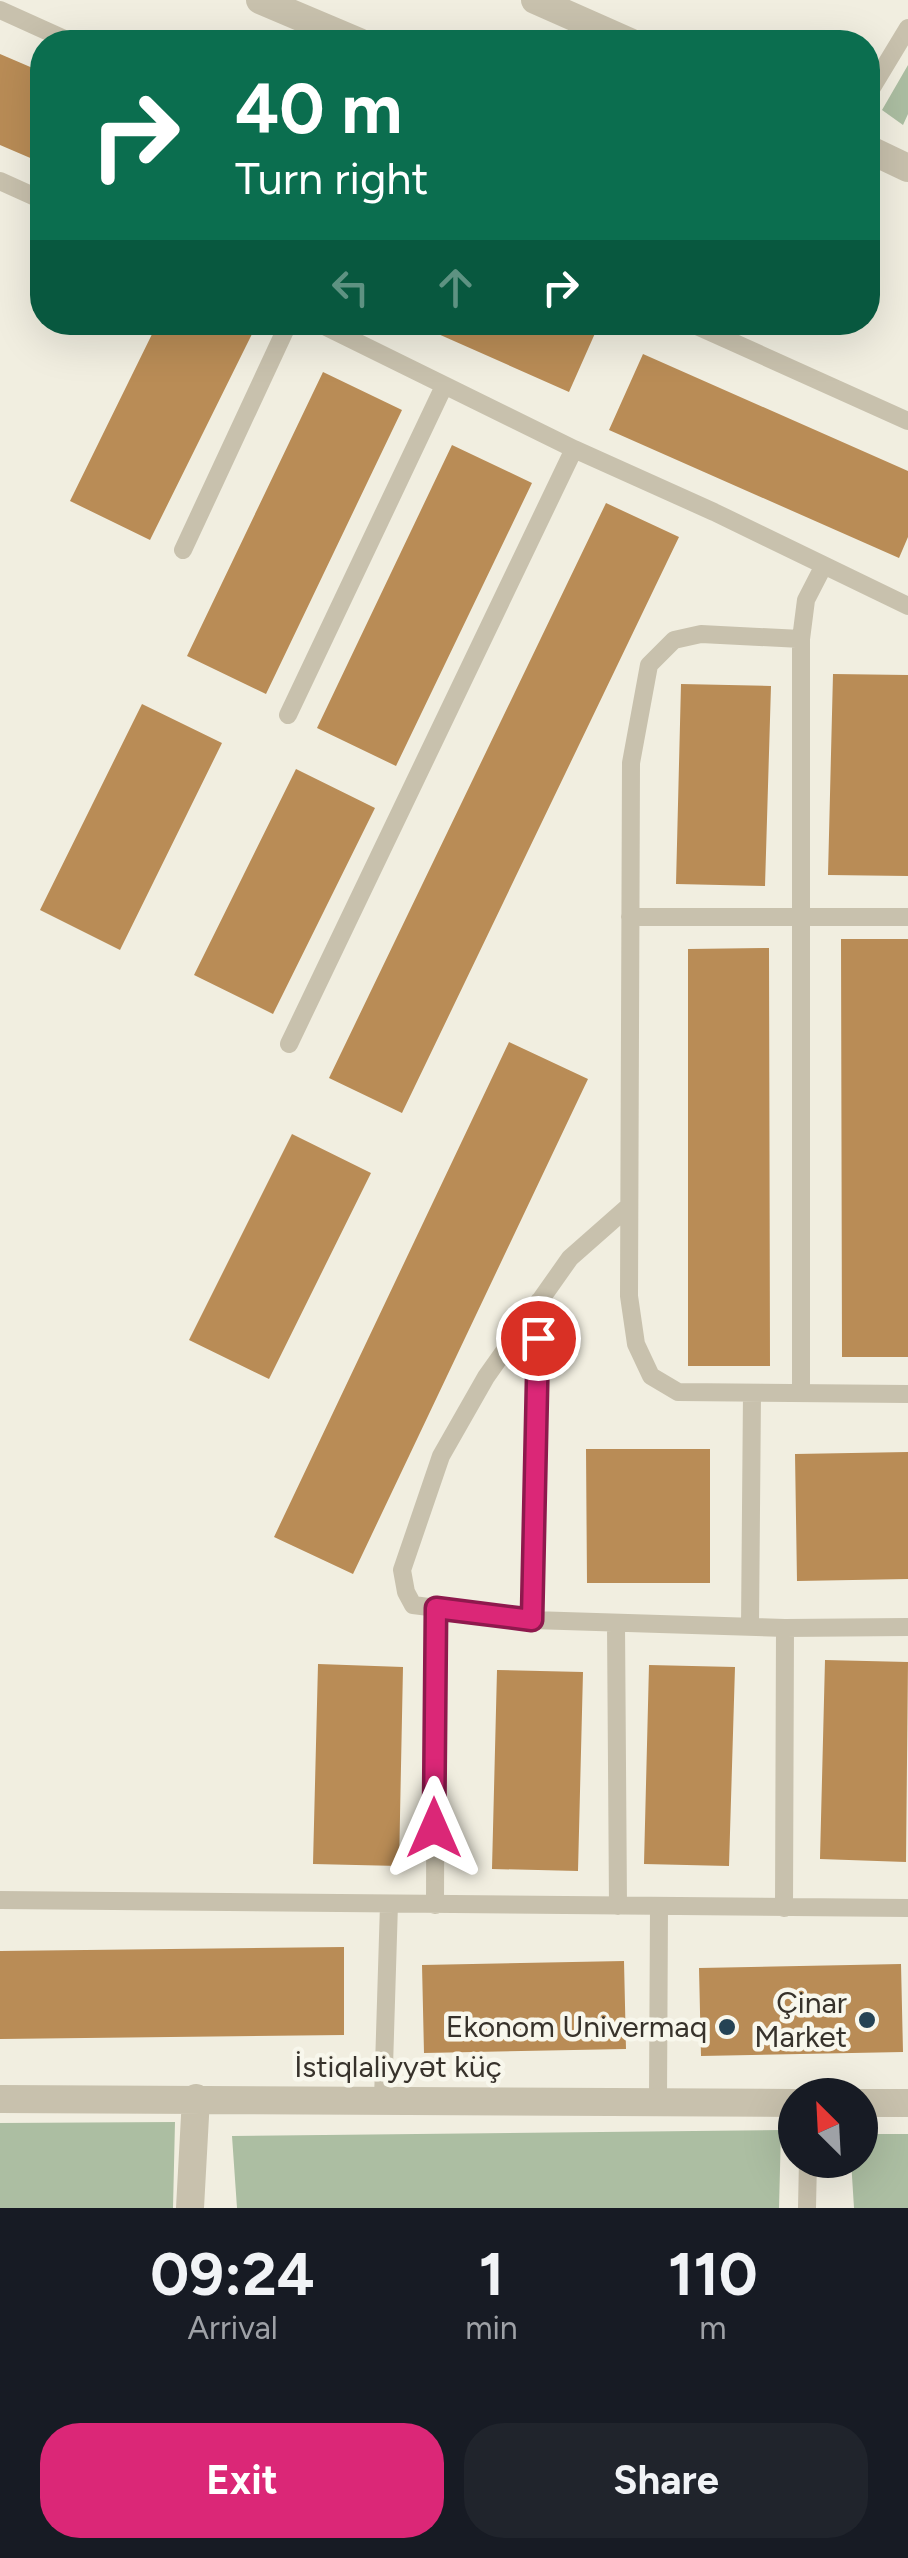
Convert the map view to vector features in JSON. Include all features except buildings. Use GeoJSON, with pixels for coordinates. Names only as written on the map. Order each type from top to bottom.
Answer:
{"type":"FeatureCollection","features":[{"type":"Feature","properties":{"kind":"street"},"geometry":{"type":"LineString","coordinates":[[260,0],[331,30]]}},
{"type":"Feature","properties":{"kind":"street"},"geometry":{"type":"LineString","coordinates":[[535,0],[603,30]]}},
{"type":"Feature","properties":{"kind":"street"},"geometry":{"type":"LineString","coordinates":[[880,153],[906,161]]}},
{"type":"Feature","properties":{"kind":"street"},"geometry":{"type":"LineString","coordinates":[[190,2208],[196,2098]]}},
{"type":"Feature","properties":{"kind":"street","name":"İstiqlaliyyət küç"},"geometry":{"type":"LineString","coordinates":[[0,2099],[778,2103]]}},
{"type":"Feature","properties":{"kind":"street"},"geometry":{"type":"LineString","coordinates":[[878,2103],[908,2103]]}},
{"type":"Feature","properties":{"kind":"lane"},"geometry":{"type":"LineString","coordinates":[[0,10],[44,30]]}},
{"type":"Feature","properties":{"kind":"lane"},"geometry":{"type":"LineString","coordinates":[[880,74],[908,28]]}},
{"type":"Feature","properties":{"kind":"lane"},"geometry":{"type":"LineString","coordinates":[[0,182],[30,195]]}},
{"type":"Feature","properties":{"kind":"lane"},"geometry":{"type":"LineString","coordinates":[[183,550],[283,335]]}},
{"type":"Feature","properties":{"kind":"lane"},"geometry":{"type":"LineString","coordinates":[[342,335],[574,450],[714,512],[908,606]]}},
{"type":"Feature","properties":{"kind":"lane"},"geometry":{"type":"LineString","coordinates":[[717,335],[908,421]]}},
{"type":"Feature","properties":{"kind":"lane"},"geometry":{"type":"LineString","coordinates":[[288,715],[444,386]]}},
{"type":"Feature","properties":{"kind":"lane"},"geometry":{"type":"LineString","coordinates":[[289,1044],[574,450]]}},
{"type":"Feature","properties":{"kind":"lane"},"geometry":{"type":"LineString","coordinates":[[801,1393],[800,640],[806,600],[823,567]]}},
{"type":"Feature","properties":{"kind":"lane"},"geometry":{"type":"LineString","coordinates":[[800,640],[701,634],[674,640],[649,665],[630,763],[628,1296],[636,1344],[651,1376],[678,1392],[908,1394]]}},
{"type":"Feature","properties":{"kind":"lane"},"geometry":{"type":"LineString","coordinates":[[630,917],[908,918]]}},
{"type":"Feature","properties":{"kind":"lane"},"geometry":{"type":"LineString","coordinates":[[629,1206],[570,1258],[486,1377],[441,1456],[402,1570],[406,1592],[414,1605],[532,1620],[616,1624],[908,1627]]}},
{"type":"Feature","properties":{"kind":"lane"},"geometry":{"type":"LineString","coordinates":[[532,1620],[539,1302]]}},
{"type":"Feature","properties":{"kind":"lane"},"geometry":{"type":"LineString","coordinates":[[750,1626],[752,1392]]}},
{"type":"Feature","properties":{"kind":"lane"},"geometry":{"type":"LineString","coordinates":[[435,1904],[436,1608]]}},
{"type":"Feature","properties":{"kind":"lane"},"geometry":{"type":"LineString","coordinates":[[616,1624],[618,1906]]}},
{"type":"Feature","properties":{"kind":"lane"},"geometry":{"type":"LineString","coordinates":[[784,1628],[784,1908]]}},
{"type":"Feature","properties":{"kind":"lane"},"geometry":{"type":"LineString","coordinates":[[0,1900],[908,1908]]}},
{"type":"Feature","properties":{"kind":"lane"},"geometry":{"type":"LineString","coordinates":[[384,2099],[389,1904]]}},
{"type":"Feature","properties":{"kind":"lane"},"geometry":{"type":"LineString","coordinates":[[658,2100],[659,1906]]}},
{"type":"Feature","properties":{"kind":"lane"},"geometry":{"type":"LineString","coordinates":[[807,2208],[808,2178]]}},
{"type":"Feature","properties":{"kind":"green space"},"geometry":{"type":"Polygon","coordinates":[[[908,65],[908,114],[903,125],[882,110],[908,65]]]}},
{"type":"Feature","properties":{"kind":"green space"},"geometry":{"type":"Polygon","coordinates":[[[175,2122],[173,2208],[0,2208],[0,2123],[175,2122]]]}},
{"type":"Feature","properties":{"kind":"green space"},"geometry":{"type":"Polygon","coordinates":[[[778,2130],[779,2208],[237,2208],[232,2136],[778,2130]]]}},
{"type":"Feature","properties":{"kind":"green space"},"geometry":{"type":"Polygon","coordinates":[[[878,2134],[908,2134],[908,2208],[854,2208],[852,2178],[878,2178],[878,2134]]]}},
{"type":"Feature","properties":{"kind":"place","name":"Çinar Market"},"geometry":{"type":"Point","coordinates":[867,2020]}},
{"type":"Feature","properties":{"kind":"place","name":"Ekonom Univermaq"},"geometry":{"type":"Point","coordinates":[727,2027]}},
{"type":"Feature","properties":{"kind":"route"},"geometry":{"type":"LineString","coordinates":[[434,1828],[436,1608],[532,1620],[538,1338]]}}]}
